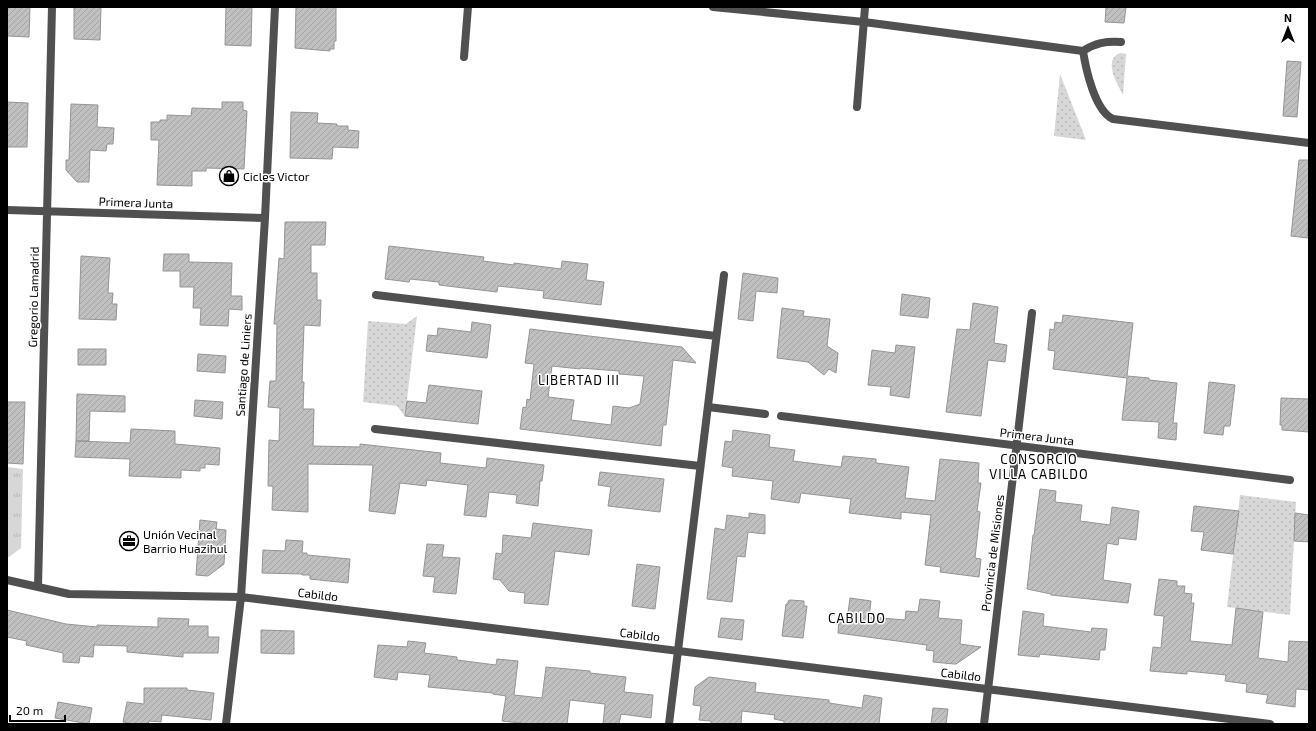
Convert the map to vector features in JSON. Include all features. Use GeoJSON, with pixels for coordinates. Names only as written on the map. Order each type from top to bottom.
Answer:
{"type":"FeatureCollection","features":[{"type":"Feature","properties":{"kind":"street","name":"Gregorio Lamadrid"},"geometry":{"type":"LineString","coordinates":[[38,587],[52,7]]}},
{"type":"Feature","properties":{"kind":"street","name":"Santiago de Liniers"},"geometry":{"type":"LineString","coordinates":[[226,724],[241,597],[275,7]]}},
{"type":"Feature","properties":{"kind":"street"},"geometry":{"type":"LineString","coordinates":[[464,57],[468,7]]}},
{"type":"Feature","properties":{"kind":"street"},"geometry":{"type":"LineString","coordinates":[[713,7],[864,22],[1083,51],[1092,45],[1099,43],[1108,41],[1120,42]]}},
{"type":"Feature","properties":{"kind":"street"},"geometry":{"type":"LineString","coordinates":[[857,107],[865,7]]}},
{"type":"Feature","properties":{"kind":"street"},"geometry":{"type":"LineString","coordinates":[[1083,51],[1087,72],[1100,106],[1108,116],[1113,119],[1309,143]]}},
{"type":"Feature","properties":{"kind":"street","name":"Primera Junta"},"geometry":{"type":"LineString","coordinates":[[7,210],[264,218]]}},
{"type":"Feature","properties":{"kind":"street"},"geometry":{"type":"LineString","coordinates":[[669,724],[724,275]]}},
{"type":"Feature","properties":{"kind":"street"},"geometry":{"type":"LineString","coordinates":[[376,295],[716,336]]}},
{"type":"Feature","properties":{"kind":"street","name":"Provincia de Misiones"},"geometry":{"type":"LineString","coordinates":[[984,724],[1032,313]]}},
{"type":"Feature","properties":{"kind":"street"},"geometry":{"type":"LineString","coordinates":[[708,407],[765,414]]}},
{"type":"Feature","properties":{"kind":"street","name":"Primera Junta"},"geometry":{"type":"LineString","coordinates":[[781,416],[1290,480]]}},
{"type":"Feature","properties":{"kind":"street"},"geometry":{"type":"LineString","coordinates":[[375,429],[700,466]]}},
{"type":"Feature","properties":{"kind":"street","name":"Cabildo"},"geometry":{"type":"LineString","coordinates":[[7,580],[69,594],[241,597],[1270,724]]}},
{"type":"Feature","properties":{"kind":"green space"},"geometry":{"type":"Polygon","coordinates":[[[1121,53],[1126,54],[1123,95],[1115,78],[1112,66],[1112,60],[1115,56],[1121,53]]]}},
{"type":"Feature","properties":{"kind":"green space"},"geometry":{"type":"Polygon","coordinates":[[[1060,74],[1086,140],[1054,136],[1060,74]]]}},
{"type":"Feature","properties":{"kind":"green space"},"geometry":{"type":"Polygon","coordinates":[[[417,316],[405,416],[397,406],[363,402],[368,321],[406,324],[417,316]]]}},
{"type":"Feature","properties":{"kind":"green space"},"geometry":{"type":"Polygon","coordinates":[[[7,467],[23,469],[21,548],[9,557],[7,557],[7,467]]]}},
{"type":"Feature","properties":{"kind":"green space"},"geometry":{"type":"Polygon","coordinates":[[[1240,495],[1296,502],[1290,615],[1227,607],[1240,495]]]}},
{"type":"Feature","properties":{"kind":"building"},"geometry":{"type":"Polygon","coordinates":[[[7,7],[30,7],[29,37],[7,36],[7,7]]]}},
{"type":"Feature","properties":{"kind":"building"},"geometry":{"type":"Polygon","coordinates":[[[74,7],[101,7],[100,40],[74,39],[74,7]]]}},
{"type":"Feature","properties":{"kind":"building"},"geometry":{"type":"Polygon","coordinates":[[[226,7],[252,7],[251,46],[225,45],[226,7]]]}},
{"type":"Feature","properties":{"kind":"building"},"geometry":{"type":"Polygon","coordinates":[[[296,7],[336,7],[336,41],[334,41],[334,49],[330,49],[330,51],[295,48],[296,7]]]}},
{"type":"Feature","properties":{"kind":"building"},"geometry":{"type":"Polygon","coordinates":[[[1106,7],[1126,7],[1124,23],[1105,22],[1106,7]]]}},
{"type":"Feature","properties":{"kind":"building"},"geometry":{"type":"Polygon","coordinates":[[[1287,61],[1301,62],[1297,117],[1283,116],[1287,61]]]}},
{"type":"Feature","properties":{"kind":"building"},"geometry":{"type":"Polygon","coordinates":[[[7,102],[28,103],[27,147],[7,147],[7,102]]]}},
{"type":"Feature","properties":{"kind":"building"},"geometry":{"type":"Polygon","coordinates":[[[222,102],[243,102],[243,110],[247,111],[244,169],[206,168],[206,171],[192,171],[192,186],[157,185],[159,140],[151,140],[151,122],[167,120],[167,115],[191,116],[192,108],[222,109],[222,102]]]}},
{"type":"Feature","properties":{"kind":"building"},"geometry":{"type":"Polygon","coordinates":[[[71,104],[98,105],[97,127],[114,128],[113,144],[107,144],[106,151],[90,150],[89,182],[77,182],[66,170],[66,160],[69,160],[71,104]]]}},
{"type":"Feature","properties":{"kind":"building"},"geometry":{"type":"Polygon","coordinates":[[[291,112],[318,113],[317,123],[348,126],[348,130],[359,131],[358,148],[333,147],[332,159],[290,158],[291,112]]]}},
{"type":"Feature","properties":{"kind":"building"},"geometry":{"type":"Polygon","coordinates":[[[1299,160],[1309,160],[1308,238],[1291,236],[1299,160]]]}},
{"type":"Feature","properties":{"kind":"building"},"geometry":{"type":"Polygon","coordinates":[[[285,222],[326,222],[325,245],[311,245],[311,273],[317,273],[317,300],[321,300],[320,326],[304,325],[302,382],[304,382],[303,409],[314,409],[313,446],[360,447],[360,444],[441,453],[440,463],[486,468],[487,458],[544,465],[542,481],[540,481],[538,506],[516,503],[517,495],[489,492],[486,517],[464,515],[468,485],[427,480],[426,486],[400,483],[395,514],[369,511],[373,465],[308,464],[308,512],[272,510],[273,486],[268,486],[269,440],[279,441],[280,408],[268,407],[270,381],[276,381],[277,324],[274,324],[279,258],[284,259],[285,222]]]}},
{"type":"Feature","properties":{"kind":"building"},"geometry":{"type":"Polygon","coordinates":[[[389,246],[484,257],[483,261],[514,265],[514,263],[561,269],[562,261],[588,264],[586,280],[604,282],[601,305],[543,298],[544,291],[498,286],[497,292],[439,285],[439,282],[410,279],[409,282],[385,279],[389,246]]]}},
{"type":"Feature","properties":{"kind":"building"},"geometry":{"type":"Polygon","coordinates":[[[164,254],[189,254],[189,262],[232,263],[231,296],[242,296],[242,310],[229,309],[228,326],[200,325],[201,308],[193,308],[194,287],[180,287],[180,271],[163,271],[164,254]]]}},
{"type":"Feature","properties":{"kind":"building"},"geometry":{"type":"Polygon","coordinates":[[[81,256],[110,258],[108,293],[113,293],[112,304],[117,304],[116,320],[79,319],[81,256]]]}},
{"type":"Feature","properties":{"kind":"building"},"geometry":{"type":"Polygon","coordinates":[[[743,273],[778,278],[777,293],[756,291],[753,321],[738,319],[743,273]]]}},
{"type":"Feature","properties":{"kind":"building"},"geometry":{"type":"Polygon","coordinates":[[[902,294],[930,298],[928,318],[900,315],[902,294]]]}},
{"type":"Feature","properties":{"kind":"building"},"geometry":{"type":"Polygon","coordinates":[[[973,303],[998,307],[994,343],[1007,345],[1005,362],[988,360],[981,416],[946,412],[957,329],[970,330],[973,303]]]}},
{"type":"Feature","properties":{"kind":"building"},"geometry":{"type":"Polygon","coordinates":[[[782,308],[804,311],[803,316],[830,319],[827,346],[838,353],[836,373],[829,369],[824,375],[808,362],[777,358],[782,308]]]}},
{"type":"Feature","properties":{"kind":"building"},"geometry":{"type":"Polygon","coordinates":[[[1063,315],[1133,323],[1127,376],[1177,383],[1173,423],[1177,423],[1176,440],[1158,438],[1159,422],[1122,420],[1127,378],[1053,369],[1055,351],[1048,350],[1050,329],[1054,330],[1055,322],[1062,323],[1063,315]]]}},
{"type":"Feature","properties":{"kind":"building"},"geometry":{"type":"Polygon","coordinates":[[[472,322],[491,325],[487,358],[426,351],[428,335],[437,336],[438,328],[471,332],[472,322]]]}},
{"type":"Feature","properties":{"kind":"building"},"geometry":{"type":"Polygon","coordinates":[[[530,329],[682,347],[696,363],[673,360],[666,425],[663,425],[661,446],[520,429],[523,407],[526,408],[527,399],[530,400],[534,364],[525,363],[530,329]],[[552,366],[548,397],[574,400],[571,420],[611,425],[613,406],[629,408],[640,404],[644,376],[619,374],[619,371],[552,366]]]}},
{"type":"Feature","properties":{"kind":"building"},"geometry":{"type":"Polygon","coordinates":[[[896,345],[915,347],[909,398],[890,395],[891,387],[868,385],[872,350],[895,353],[896,345]]]}},
{"type":"Feature","properties":{"kind":"building"},"geometry":{"type":"Polygon","coordinates":[[[78,349],[106,349],[106,365],[78,365],[78,349]]]}},
{"type":"Feature","properties":{"kind":"building"},"geometry":{"type":"Polygon","coordinates":[[[198,354],[226,356],[225,373],[197,371],[198,354]]]}},
{"type":"Feature","properties":{"kind":"building"},"geometry":{"type":"Polygon","coordinates":[[[1209,382],[1235,385],[1230,426],[1224,426],[1223,435],[1204,433],[1209,382]]]}},
{"type":"Feature","properties":{"kind":"building"},"geometry":{"type":"Polygon","coordinates":[[[429,385],[482,391],[478,424],[405,416],[407,401],[426,403],[429,385]]]}},
{"type":"Feature","properties":{"kind":"building"},"geometry":{"type":"Polygon","coordinates":[[[77,394],[125,396],[125,412],[90,411],[89,441],[76,441],[77,394]]]}},
{"type":"Feature","properties":{"kind":"building"},"geometry":{"type":"Polygon","coordinates":[[[1281,398],[1309,399],[1309,432],[1282,430],[1282,425],[1280,425],[1281,398]]]}},
{"type":"Feature","properties":{"kind":"building"},"geometry":{"type":"Polygon","coordinates":[[[195,400],[223,402],[222,419],[194,416],[195,400]]]}},
{"type":"Feature","properties":{"kind":"building"},"geometry":{"type":"Polygon","coordinates":[[[7,402],[25,402],[23,464],[7,463],[7,402]]]}},
{"type":"Feature","properties":{"kind":"building"},"geometry":{"type":"Polygon","coordinates":[[[131,429],[175,431],[175,444],[220,448],[219,465],[205,464],[205,468],[200,468],[200,471],[181,470],[181,478],[129,476],[130,459],[75,457],[76,441],[130,443],[131,429]]]}},
{"type":"Feature","properties":{"kind":"building"},"geometry":{"type":"Polygon","coordinates":[[[733,430],[770,435],[769,447],[795,450],[793,461],[841,467],[843,456],[876,459],[876,463],[909,467],[905,498],[935,501],[940,459],[979,463],[978,483],[981,483],[977,511],[980,512],[975,558],[981,559],[979,577],[940,572],[941,567],[925,565],[931,515],[901,512],[901,519],[849,513],[851,499],[801,493],[799,503],[771,499],[773,481],[732,476],[733,468],[722,466],[725,441],[732,442],[733,430]]]}},
{"type":"Feature","properties":{"kind":"building"},"geometry":{"type":"Polygon","coordinates":[[[600,472],[664,479],[660,512],[608,506],[611,487],[598,485],[600,472]]]}},
{"type":"Feature","properties":{"kind":"building"},"geometry":{"type":"Polygon","coordinates":[[[1040,489],[1056,491],[1055,502],[1082,505],[1080,521],[1110,525],[1112,507],[1139,511],[1136,540],[1119,538],[1118,545],[1107,543],[1103,580],[1131,584],[1128,603],[1051,595],[1027,589],[1040,489]]]}},
{"type":"Feature","properties":{"kind":"building"},"geometry":{"type":"Polygon","coordinates":[[[1194,506],[1239,511],[1233,554],[1201,550],[1204,532],[1191,531],[1194,506]]]}},
{"type":"Feature","properties":{"kind":"building"},"geometry":{"type":"Polygon","coordinates":[[[749,513],[765,515],[765,534],[748,532],[745,557],[737,556],[732,602],[707,599],[715,528],[725,530],[727,515],[749,518],[749,513]]]}},
{"type":"Feature","properties":{"kind":"building"},"geometry":{"type":"Polygon","coordinates":[[[1295,513],[1309,515],[1309,542],[1294,541],[1295,513]]]}},
{"type":"Feature","properties":{"kind":"building"},"geometry":{"type":"Polygon","coordinates":[[[200,520],[217,522],[216,529],[226,530],[224,564],[208,576],[196,575],[200,520]]]}},
{"type":"Feature","properties":{"kind":"building"},"geometry":{"type":"Polygon","coordinates":[[[533,523],[592,530],[589,555],[555,551],[548,605],[524,603],[525,593],[509,591],[500,580],[493,579],[496,553],[502,554],[503,535],[531,538],[533,523]]]}},
{"type":"Feature","properties":{"kind":"building"},"geometry":{"type":"Polygon","coordinates":[[[286,540],[303,541],[302,553],[307,553],[307,555],[350,559],[348,583],[310,579],[310,575],[302,574],[262,573],[263,550],[285,551],[286,540]]]}},
{"type":"Feature","properties":{"kind":"building"},"geometry":{"type":"Polygon","coordinates":[[[427,544],[444,545],[442,557],[460,558],[456,594],[433,592],[435,577],[423,576],[427,544]]]}},
{"type":"Feature","properties":{"kind":"building"},"geometry":{"type":"Polygon","coordinates":[[[637,564],[660,567],[655,609],[632,606],[637,564]]]}},
{"type":"Feature","properties":{"kind":"building"},"geometry":{"type":"Polygon","coordinates":[[[1159,579],[1177,581],[1177,586],[1185,586],[1184,593],[1192,594],[1191,603],[1194,603],[1190,641],[1232,645],[1236,608],[1263,612],[1258,658],[1288,662],[1289,641],[1309,642],[1309,690],[1296,689],[1295,707],[1266,703],[1268,695],[1246,692],[1247,684],[1225,681],[1226,675],[1187,671],[1187,674],[1150,671],[1153,647],[1161,648],[1164,616],[1154,615],[1159,579]]]}},
{"type":"Feature","properties":{"kind":"building"},"geometry":{"type":"Polygon","coordinates":[[[850,598],[871,601],[869,617],[905,620],[906,611],[918,612],[920,599],[940,601],[938,618],[962,620],[960,644],[981,647],[956,664],[933,662],[934,651],[926,650],[927,645],[838,633],[839,619],[847,620],[850,598]]]}},
{"type":"Feature","properties":{"kind":"building"},"geometry":{"type":"Polygon","coordinates":[[[788,601],[804,601],[804,606],[807,606],[803,638],[782,636],[786,604],[788,604],[788,601]]]}},
{"type":"Feature","properties":{"kind":"building"},"geometry":{"type":"Polygon","coordinates":[[[7,610],[66,624],[97,627],[97,625],[158,627],[158,618],[189,619],[188,626],[208,626],[208,637],[219,637],[218,653],[183,653],[183,657],[127,652],[127,646],[94,645],[93,657],[80,656],[79,663],[63,662],[63,653],[26,645],[27,641],[7,637],[7,610]]]}},
{"type":"Feature","properties":{"kind":"building"},"geometry":{"type":"Polygon","coordinates":[[[1023,611],[1044,614],[1043,626],[1091,632],[1092,628],[1107,629],[1105,650],[1100,650],[1099,660],[1040,654],[1039,657],[1018,655],[1023,611]]]}},
{"type":"Feature","properties":{"kind":"building"},"geometry":{"type":"Polygon","coordinates":[[[721,618],[744,620],[742,640],[718,637],[721,618]]]}},
{"type":"Feature","properties":{"kind":"building"},"geometry":{"type":"Polygon","coordinates":[[[261,630],[294,631],[294,654],[261,653],[261,630]]]}},
{"type":"Feature","properties":{"kind":"building"},"geometry":{"type":"Polygon","coordinates":[[[408,641],[426,643],[424,653],[457,657],[457,660],[496,665],[497,659],[518,661],[514,695],[542,698],[546,667],[590,671],[590,673],[626,677],[624,692],[653,695],[651,718],[621,714],[619,724],[603,724],[605,704],[570,700],[567,724],[529,724],[502,721],[506,696],[493,693],[428,687],[430,675],[398,672],[397,680],[374,677],[378,645],[407,647],[408,641]]]}},
{"type":"Feature","properties":{"kind":"building"},"geometry":{"type":"Polygon","coordinates":[[[709,677],[756,683],[755,692],[829,700],[829,703],[862,708],[864,695],[882,698],[879,724],[784,724],[784,721],[774,719],[775,715],[742,711],[741,724],[711,724],[711,721],[699,720],[701,706],[693,705],[695,687],[709,677]]]}},
{"type":"Feature","properties":{"kind":"building"},"geometry":{"type":"Polygon","coordinates":[[[144,688],[187,688],[187,690],[214,693],[211,720],[162,715],[161,722],[149,721],[148,724],[133,724],[123,722],[127,702],[144,704],[144,688]]]}},
{"type":"Feature","properties":{"kind":"building"},"geometry":{"type":"Polygon","coordinates":[[[58,702],[92,708],[89,724],[55,718],[58,702]]]}},
{"type":"Feature","properties":{"kind":"building"},"geometry":{"type":"Polygon","coordinates":[[[933,708],[948,709],[946,724],[931,724],[933,708]]]}},
{"type":"Feature","properties":{"kind":"place","name":"Cicles Victor"},"geometry":{"type":"Point","coordinates":[229,176]}},
{"type":"Feature","properties":{"kind":"place","name":"Unión Vecinal Barrio Huazihul"},"geometry":{"type":"Point","coordinates":[129,541]}},
{"type":"Feature","properties":{"kind":"district","name":"LIBERTAD III"},"geometry":{"type":"Point","coordinates":[579,380]}},
{"type":"Feature","properties":{"kind":"district","name":"CONSORCIO VILLA CABILDO"},"geometry":{"type":"Point","coordinates":[1039,466]}},
{"type":"Feature","properties":{"kind":"district","name":"CABILDO"},"geometry":{"type":"Point","coordinates":[857,618]}}]}
